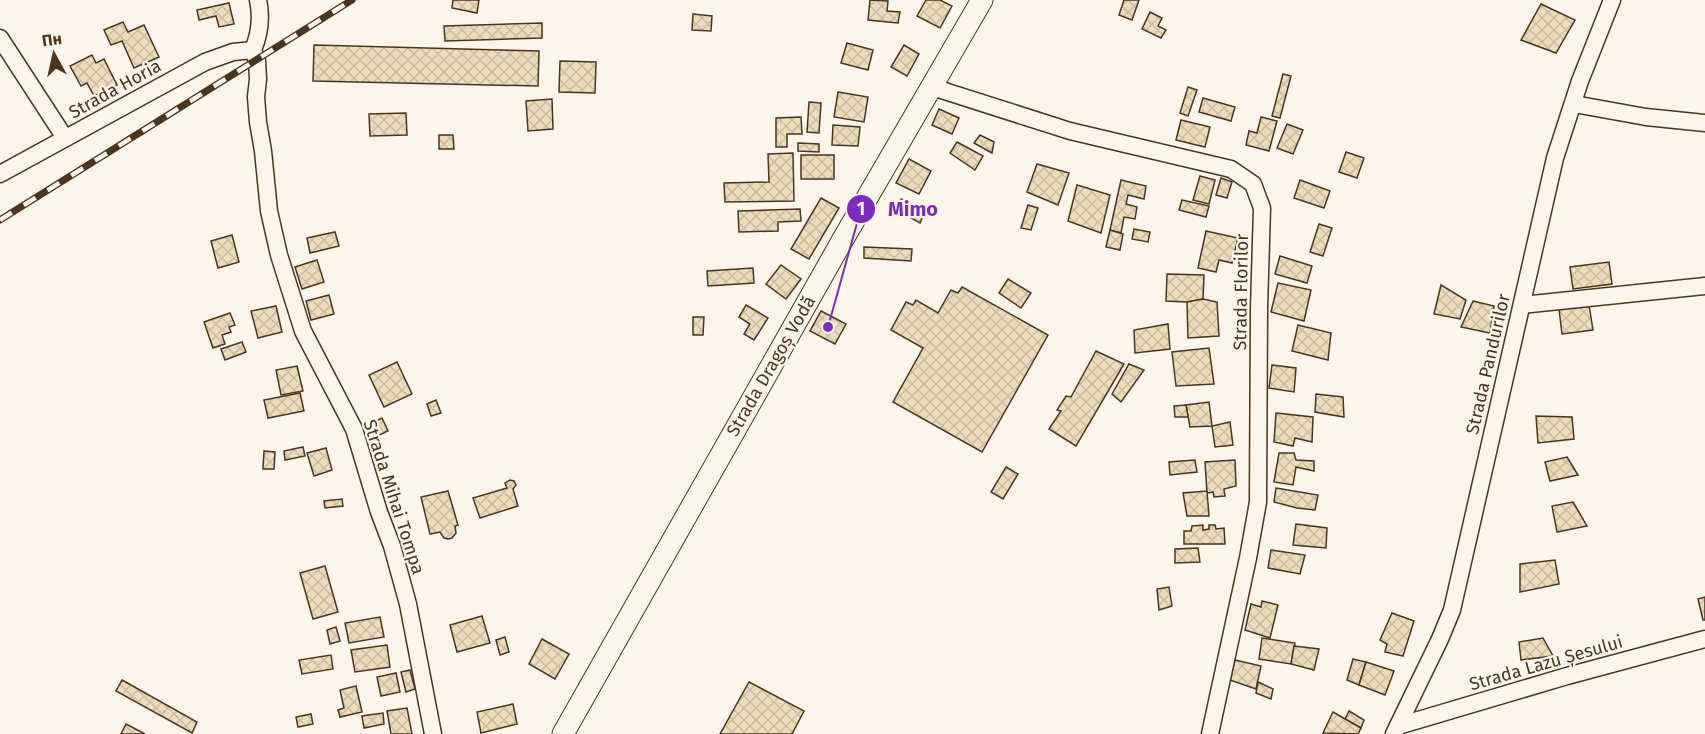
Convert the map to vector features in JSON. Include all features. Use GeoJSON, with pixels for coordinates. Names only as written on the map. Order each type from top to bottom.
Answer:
{"type":"FeatureCollection","features":[{"type":"Feature","properties":{"kind":"main road","name":"Strada Dragoș Vodă"},"geometry":{"type":"LineString","coordinates":[[563,734],[836,252],[982,0]]}},
{"type":"Feature","properties":{"kind":"street","name":"Strada Mihai Tompa"},"geometry":{"type":"LineString","coordinates":[[258,0],[260,33],[253,50],[257,61],[258,122],[269,211],[279,255],[303,331],[354,429],[379,512],[392,546],[408,604],[433,734]]}},
{"type":"Feature","properties":{"kind":"street","name":"Strada Pandurilor"},"geometry":{"type":"LineString","coordinates":[[1396,730],[1452,610],[1555,158],[1580,81],[1612,0]]}},
{"type":"Feature","properties":{"kind":"street"},"geometry":{"type":"LineString","coordinates":[[0,38],[65,138]]}},
{"type":"Feature","properties":{"kind":"street","name":"Strada Horia"},"geometry":{"type":"LineString","coordinates":[[0,174],[205,62],[233,52],[253,50]]}},
{"type":"Feature","properties":{"kind":"street","name":"Strada Florilor"},"geometry":{"type":"LineString","coordinates":[[932,87],[1070,131],[1231,169],[1253,184],[1262,208],[1258,502],[1210,734]]}},
{"type":"Feature","properties":{"kind":"street"},"geometry":{"type":"LineString","coordinates":[[1574,105],[1646,117],[1705,123]]}},
{"type":"Feature","properties":{"kind":"street"},"geometry":{"type":"LineString","coordinates":[[1522,305],[1705,286]]}},
{"type":"Feature","properties":{"kind":"street","name":"Strada Lazu Șesului"},"geometry":{"type":"LineString","coordinates":[[1396,730],[1567,676],[1705,639]]}},
{"type":"Feature","properties":{"kind":"building"},"geometry":{"type":"Polygon","coordinates":[[[453,0],[479,0],[477,13],[452,8],[453,0]]]}},
{"type":"Feature","properties":{"kind":"building"},"geometry":{"type":"Polygon","coordinates":[[[870,0],[888,1],[887,11],[900,12],[898,23],[868,20],[870,0]]]}},
{"type":"Feature","properties":{"kind":"building"},"geometry":{"type":"Polygon","coordinates":[[[926,0],[940,0],[952,6],[940,28],[917,16],[926,0]]]}},
{"type":"Feature","properties":{"kind":"building"},"geometry":{"type":"Polygon","coordinates":[[[1124,0],[1139,0],[1132,20],[1119,15],[1124,0]]]}},
{"type":"Feature","properties":{"kind":"building"},"geometry":{"type":"Polygon","coordinates":[[[229,3],[234,24],[219,27],[216,16],[199,20],[197,10],[229,3]]]}},
{"type":"Feature","properties":{"kind":"building"},"geometry":{"type":"Polygon","coordinates":[[[1541,4],[1575,20],[1556,53],[1521,40],[1541,4]]]}},
{"type":"Feature","properties":{"kind":"building"},"geometry":{"type":"Polygon","coordinates":[[[1150,12],[1162,18],[1158,26],[1166,30],[1161,38],[1142,29],[1150,12]]]}},
{"type":"Feature","properties":{"kind":"building"},"geometry":{"type":"Polygon","coordinates":[[[693,14],[712,16],[711,31],[692,30],[693,14]]]}},
{"type":"Feature","properties":{"kind":"building"},"geometry":{"type":"Polygon","coordinates":[[[123,22],[128,32],[144,25],[159,57],[134,68],[122,41],[111,45],[104,30],[123,22]]]}},
{"type":"Feature","properties":{"kind":"building"},"geometry":{"type":"Polygon","coordinates":[[[542,23],[542,38],[445,41],[444,26],[542,23]]]}},
{"type":"Feature","properties":{"kind":"building"},"geometry":{"type":"Polygon","coordinates":[[[847,43],[873,50],[868,70],[841,63],[847,43]]]}},
{"type":"Feature","properties":{"kind":"building"},"geometry":{"type":"Polygon","coordinates":[[[314,45],[539,51],[538,86],[313,81],[314,45]]]}},
{"type":"Feature","properties":{"kind":"building"},"geometry":{"type":"Polygon","coordinates":[[[904,45],[919,54],[907,76],[891,67],[904,45]]]}},
{"type":"Feature","properties":{"kind":"building"},"geometry":{"type":"Polygon","coordinates":[[[92,55],[96,63],[104,59],[117,85],[94,96],[87,83],[81,86],[70,66],[92,55]]]}},
{"type":"Feature","properties":{"kind":"building"},"geometry":{"type":"Polygon","coordinates":[[[560,61],[596,62],[595,93],[559,92],[560,61]]]}},
{"type":"Feature","properties":{"kind":"building"},"geometry":{"type":"Polygon","coordinates":[[[1283,74],[1291,76],[1280,118],[1272,116],[1283,74]]]}},
{"type":"Feature","properties":{"kind":"building"},"geometry":{"type":"Polygon","coordinates":[[[1188,87],[1197,90],[1188,116],[1180,113],[1188,87]]]}},
{"type":"Feature","properties":{"kind":"building"},"geometry":{"type":"Polygon","coordinates":[[[838,92],[868,97],[864,122],[834,117],[838,92]]]}},
{"type":"Feature","properties":{"kind":"building"},"geometry":{"type":"Polygon","coordinates":[[[1203,98],[1235,107],[1231,121],[1199,112],[1203,98]]]}},
{"type":"Feature","properties":{"kind":"building"},"geometry":{"type":"Polygon","coordinates":[[[552,99],[553,129],[528,131],[526,101],[552,99]]]}},
{"type":"Feature","properties":{"kind":"building"},"geometry":{"type":"Polygon","coordinates":[[[809,102],[821,103],[819,133],[807,132],[809,102]]]}},
{"type":"Feature","properties":{"kind":"building"},"geometry":{"type":"Polygon","coordinates":[[[939,109],[959,118],[952,134],[932,125],[939,109]]]}},
{"type":"Feature","properties":{"kind":"building"},"geometry":{"type":"Polygon","coordinates":[[[406,113],[407,135],[370,136],[369,114],[406,113]]]}},
{"type":"Feature","properties":{"kind":"building"},"geometry":{"type":"Polygon","coordinates":[[[801,117],[802,134],[787,134],[787,147],[776,147],[776,118],[801,117]]]}},
{"type":"Feature","properties":{"kind":"building"},"geometry":{"type":"Polygon","coordinates":[[[1261,117],[1277,121],[1269,151],[1246,145],[1249,131],[1257,133],[1261,117]]]}},
{"type":"Feature","properties":{"kind":"building"},"geometry":{"type":"Polygon","coordinates":[[[1181,120],[1210,127],[1205,147],[1176,140],[1181,120]]]}},
{"type":"Feature","properties":{"kind":"building"},"geometry":{"type":"Polygon","coordinates":[[[1287,124],[1303,130],[1293,154],[1277,148],[1287,124]]]}},
{"type":"Feature","properties":{"kind":"building"},"geometry":{"type":"Polygon","coordinates":[[[833,125],[860,127],[858,146],[832,145],[833,125]]]}},
{"type":"Feature","properties":{"kind":"building"},"geometry":{"type":"Polygon","coordinates":[[[439,135],[453,135],[454,149],[439,149],[439,135]]]}},
{"type":"Feature","properties":{"kind":"building"},"geometry":{"type":"Polygon","coordinates":[[[980,135],[994,142],[992,153],[974,143],[980,135]]]}},
{"type":"Feature","properties":{"kind":"building"},"geometry":{"type":"Polygon","coordinates":[[[957,142],[983,156],[975,170],[950,153],[957,142]]]}},
{"type":"Feature","properties":{"kind":"building"},"geometry":{"type":"Polygon","coordinates":[[[798,143],[819,144],[819,152],[798,151],[798,143]]]}},
{"type":"Feature","properties":{"kind":"building"},"geometry":{"type":"Polygon","coordinates":[[[1346,152],[1364,158],[1357,178],[1339,172],[1346,152]]]}},
{"type":"Feature","properties":{"kind":"building"},"geometry":{"type":"Polygon","coordinates":[[[793,153],[794,201],[725,202],[724,183],[769,182],[768,154],[793,153]]]}},
{"type":"Feature","properties":{"kind":"building"},"geometry":{"type":"Polygon","coordinates":[[[801,155],[834,155],[834,179],[801,179],[801,155]]]}},
{"type":"Feature","properties":{"kind":"building"},"geometry":{"type":"Polygon","coordinates":[[[909,159],[931,171],[919,194],[896,183],[909,159]]]}},
{"type":"Feature","properties":{"kind":"building"},"geometry":{"type":"Polygon","coordinates":[[[1037,164],[1069,173],[1058,205],[1027,192],[1037,164]]]}},
{"type":"Feature","properties":{"kind":"building"},"geometry":{"type":"Polygon","coordinates":[[[1200,176],[1215,180],[1209,204],[1193,200],[1200,176]]]}},
{"type":"Feature","properties":{"kind":"building"},"geometry":{"type":"Polygon","coordinates":[[[1221,178],[1232,182],[1227,198],[1216,195],[1221,178]]]}},
{"type":"Feature","properties":{"kind":"building"},"geometry":{"type":"Polygon","coordinates":[[[1121,180],[1146,186],[1144,199],[1128,195],[1126,204],[1137,207],[1135,219],[1124,217],[1121,233],[1110,230],[1121,180]]]}},
{"type":"Feature","properties":{"kind":"building"},"geometry":{"type":"Polygon","coordinates":[[[1300,180],[1330,191],[1324,208],[1294,198],[1300,180]]]}},
{"type":"Feature","properties":{"kind":"building"},"geometry":{"type":"Polygon","coordinates":[[[1077,185],[1110,195],[1101,233],[1068,221],[1077,185]]]}},
{"type":"Feature","properties":{"kind":"building"},"geometry":{"type":"Polygon","coordinates":[[[821,198],[839,208],[809,259],[791,249],[821,198]]]}},
{"type":"Feature","properties":{"kind":"building"},"geometry":{"type":"Polygon","coordinates":[[[901,199],[925,212],[920,223],[895,209],[901,199]]]}},
{"type":"Feature","properties":{"kind":"building"},"geometry":{"type":"Polygon","coordinates":[[[1182,200],[1209,206],[1206,217],[1179,210],[1182,200]]]}},
{"type":"Feature","properties":{"kind":"building"},"geometry":{"type":"Polygon","coordinates":[[[1028,205],[1038,208],[1031,230],[1021,228],[1028,205]]]}},
{"type":"Feature","properties":{"kind":"building"},"geometry":{"type":"Polygon","coordinates":[[[800,209],[801,221],[778,222],[778,231],[739,232],[738,211],[800,209]]]}},
{"type":"Feature","properties":{"kind":"building"},"geometry":{"type":"Polygon","coordinates":[[[1319,224],[1332,228],[1323,256],[1310,252],[1319,224]]]}},
{"type":"Feature","properties":{"kind":"building"},"geometry":{"type":"Polygon","coordinates":[[[1134,229],[1150,232],[1148,242],[1132,239],[1134,229]]]}},
{"type":"Feature","properties":{"kind":"building"},"geometry":{"type":"Polygon","coordinates":[[[1110,230],[1123,234],[1120,250],[1106,247],[1110,230]]]}},
{"type":"Feature","properties":{"kind":"building"},"geometry":{"type":"Polygon","coordinates":[[[1206,231],[1238,238],[1232,263],[1219,260],[1216,272],[1198,268],[1206,231]]]}},
{"type":"Feature","properties":{"kind":"building"},"geometry":{"type":"Polygon","coordinates":[[[335,232],[339,246],[310,253],[307,238],[335,232]]]}},
{"type":"Feature","properties":{"kind":"building"},"geometry":{"type":"Polygon","coordinates":[[[232,235],[239,262],[218,268],[211,241],[232,235]]]}},
{"type":"Feature","properties":{"kind":"building"},"geometry":{"type":"Polygon","coordinates":[[[864,247],[912,249],[911,261],[864,258],[864,247]]]}},
{"type":"Feature","properties":{"kind":"building"},"geometry":{"type":"Polygon","coordinates":[[[1280,256],[1312,266],[1307,283],[1275,274],[1280,256]]]}},
{"type":"Feature","properties":{"kind":"building"},"geometry":{"type":"Polygon","coordinates":[[[317,260],[324,282],[302,289],[295,267],[317,260]]]}},
{"type":"Feature","properties":{"kind":"building"},"geometry":{"type":"Polygon","coordinates":[[[1609,262],[1612,284],[1573,289],[1570,267],[1609,262]]]}},
{"type":"Feature","properties":{"kind":"building"},"geometry":{"type":"Polygon","coordinates":[[[781,265],[801,279],[786,299],[766,284],[781,265]]]}},
{"type":"Feature","properties":{"kind":"building"},"geometry":{"type":"Polygon","coordinates":[[[753,268],[754,283],[708,286],[707,271],[753,268]]]}},
{"type":"Feature","properties":{"kind":"building"},"geometry":{"type":"Polygon","coordinates":[[[1167,274],[1204,275],[1203,299],[1187,302],[1166,301],[1167,274]]]}},
{"type":"Feature","properties":{"kind":"building"},"geometry":{"type":"Polygon","coordinates":[[[1008,279],[1031,293],[1021,308],[999,293],[1008,279]]]}},
{"type":"Feature","properties":{"kind":"building"},"geometry":{"type":"Polygon","coordinates":[[[1278,283],[1311,290],[1304,321],[1271,312],[1278,283]]]}},
{"type":"Feature","properties":{"kind":"building"},"geometry":{"type":"Polygon","coordinates":[[[1441,285],[1466,300],[1460,319],[1434,314],[1441,285]]]}},
{"type":"Feature","properties":{"kind":"building"},"geometry":{"type":"Polygon","coordinates":[[[962,287],[1048,335],[982,452],[893,402],[923,348],[891,330],[906,302],[913,305],[916,300],[938,313],[951,290],[958,293],[962,287]]]}},
{"type":"Feature","properties":{"kind":"building"},"geometry":{"type":"Polygon","coordinates":[[[329,295],[334,314],[311,320],[306,301],[329,295]]]}},
{"type":"Feature","properties":{"kind":"building"},"geometry":{"type":"Polygon","coordinates":[[[1203,299],[1217,302],[1219,336],[1188,338],[1187,302],[1203,299]]]}},
{"type":"Feature","properties":{"kind":"building"},"geometry":{"type":"Polygon","coordinates":[[[1473,301],[1494,306],[1490,333],[1461,327],[1473,301]]]}},
{"type":"Feature","properties":{"kind":"building"},"geometry":{"type":"Polygon","coordinates":[[[746,305],[768,318],[754,340],[744,334],[750,324],[739,317],[746,305]]]}},
{"type":"Feature","properties":{"kind":"building"},"geometry":{"type":"Polygon","coordinates":[[[1589,305],[1593,330],[1562,334],[1559,309],[1589,305]]]}},
{"type":"Feature","properties":{"kind":"building"},"geometry":{"type":"Polygon","coordinates":[[[276,306],[282,332],[258,338],[251,311],[276,306]]]}},
{"type":"Feature","properties":{"kind":"building"},"geometry":{"type":"Polygon","coordinates":[[[821,311],[846,324],[835,344],[810,331],[821,311]]]}},
{"type":"Feature","properties":{"kind":"building"},"geometry":{"type":"Polygon","coordinates":[[[230,313],[235,325],[229,327],[231,332],[222,335],[225,344],[213,348],[204,322],[230,313]]]}},
{"type":"Feature","properties":{"kind":"building"},"geometry":{"type":"Polygon","coordinates":[[[693,317],[704,317],[703,335],[693,335],[693,317]]]}},
{"type":"Feature","properties":{"kind":"building"},"geometry":{"type":"Polygon","coordinates":[[[1168,324],[1170,349],[1135,353],[1134,330],[1168,324]]]}},
{"type":"Feature","properties":{"kind":"building"},"geometry":{"type":"Polygon","coordinates":[[[1298,325],[1331,333],[1328,360],[1292,351],[1298,325]]]}},
{"type":"Feature","properties":{"kind":"building"},"geometry":{"type":"Polygon","coordinates":[[[242,342],[246,352],[225,360],[221,349],[242,342]]]}},
{"type":"Feature","properties":{"kind":"building"},"geometry":{"type":"Polygon","coordinates":[[[1209,348],[1214,384],[1176,386],[1172,352],[1209,348]]]}},
{"type":"Feature","properties":{"kind":"building"},"geometry":{"type":"Polygon","coordinates":[[[1096,351],[1124,364],[1076,446],[1049,429],[1061,411],[1057,410],[1066,396],[1071,397],[1096,351]]]}},
{"type":"Feature","properties":{"kind":"building"},"geometry":{"type":"Polygon","coordinates":[[[397,362],[412,394],[384,407],[369,375],[397,362]]]}},
{"type":"Feature","properties":{"kind":"building"},"geometry":{"type":"Polygon","coordinates":[[[1129,364],[1144,370],[1121,402],[1112,394],[1129,364]]]}},
{"type":"Feature","properties":{"kind":"building"},"geometry":{"type":"Polygon","coordinates":[[[1272,365],[1296,368],[1294,392],[1269,388],[1272,365]]]}},
{"type":"Feature","properties":{"kind":"building"},"geometry":{"type":"Polygon","coordinates":[[[297,366],[303,391],[281,395],[276,370],[297,366]]]}},
{"type":"Feature","properties":{"kind":"building"},"geometry":{"type":"Polygon","coordinates":[[[300,393],[304,411],[268,418],[264,400],[300,393]]]}},
{"type":"Feature","properties":{"kind":"building"},"geometry":{"type":"Polygon","coordinates":[[[1316,394],[1343,397],[1344,417],[1315,412],[1316,394]]]}},
{"type":"Feature","properties":{"kind":"building"},"geometry":{"type":"Polygon","coordinates":[[[436,400],[441,413],[431,416],[427,404],[436,400]]]}},
{"type":"Feature","properties":{"kind":"building"},"geometry":{"type":"Polygon","coordinates":[[[1209,402],[1212,426],[1190,427],[1186,405],[1209,402]]]}},
{"type":"Feature","properties":{"kind":"building"},"geometry":{"type":"Polygon","coordinates":[[[1186,405],[1188,417],[1175,417],[1174,406],[1186,405]]]}},
{"type":"Feature","properties":{"kind":"building"},"geometry":{"type":"Polygon","coordinates":[[[1276,413],[1313,417],[1312,442],[1295,438],[1293,446],[1274,442],[1276,413]]]}},
{"type":"Feature","properties":{"kind":"building"},"geometry":{"type":"Polygon","coordinates":[[[1536,416],[1572,417],[1574,439],[1538,443],[1536,416]]]}},
{"type":"Feature","properties":{"kind":"building"},"geometry":{"type":"Polygon","coordinates":[[[382,418],[388,431],[375,437],[368,425],[382,418]]]}},
{"type":"Feature","properties":{"kind":"building"},"geometry":{"type":"Polygon","coordinates":[[[1230,422],[1233,445],[1215,447],[1212,426],[1230,422]]]}},
{"type":"Feature","properties":{"kind":"building"},"geometry":{"type":"Polygon","coordinates":[[[303,447],[305,456],[285,460],[284,451],[303,447]]]}},
{"type":"Feature","properties":{"kind":"building"},"geometry":{"type":"Polygon","coordinates":[[[326,448],[332,470],[314,476],[307,453],[326,448]]]}},
{"type":"Feature","properties":{"kind":"building"},"geometry":{"type":"Polygon","coordinates":[[[264,451],[275,452],[274,469],[263,469],[264,451]]]}},
{"type":"Feature","properties":{"kind":"building"},"geometry":{"type":"Polygon","coordinates":[[[1279,453],[1294,453],[1296,460],[1314,461],[1314,471],[1296,467],[1293,485],[1274,482],[1279,453]]]}},
{"type":"Feature","properties":{"kind":"building"},"geometry":{"type":"Polygon","coordinates":[[[1567,457],[1578,475],[1550,481],[1545,462],[1567,457]]]}},
{"type":"Feature","properties":{"kind":"building"},"geometry":{"type":"Polygon","coordinates":[[[1195,460],[1197,472],[1170,475],[1169,462],[1195,460]]]}},
{"type":"Feature","properties":{"kind":"building"},"geometry":{"type":"Polygon","coordinates":[[[1235,460],[1236,486],[1224,489],[1225,496],[1214,497],[1213,492],[1207,493],[1205,462],[1235,460]]]}},
{"type":"Feature","properties":{"kind":"building"},"geometry":{"type":"Polygon","coordinates":[[[1006,467],[1018,474],[1003,499],[991,492],[1006,467]]]}},
{"type":"Feature","properties":{"kind":"building"},"geometry":{"type":"Polygon","coordinates":[[[510,480],[516,485],[513,489],[518,506],[480,518],[473,498],[507,488],[505,483],[510,480]]]}},
{"type":"Feature","properties":{"kind":"building"},"geometry":{"type":"Polygon","coordinates":[[[1276,488],[1318,495],[1315,510],[1274,502],[1276,488]]]}},
{"type":"Feature","properties":{"kind":"building"},"geometry":{"type":"Polygon","coordinates":[[[448,491],[458,525],[455,526],[456,533],[448,539],[444,538],[440,532],[430,534],[421,497],[448,491]]]}},
{"type":"Feature","properties":{"kind":"building"},"geometry":{"type":"Polygon","coordinates":[[[1207,491],[1209,516],[1187,516],[1183,493],[1207,491]]]}},
{"type":"Feature","properties":{"kind":"building"},"geometry":{"type":"Polygon","coordinates":[[[342,499],[343,506],[325,508],[324,501],[342,499]]]}},
{"type":"Feature","properties":{"kind":"building"},"geometry":{"type":"Polygon","coordinates":[[[1573,502],[1587,526],[1557,532],[1552,506],[1573,502]]]}},
{"type":"Feature","properties":{"kind":"building"},"geometry":{"type":"Polygon","coordinates":[[[1296,524],[1327,528],[1326,548],[1293,545],[1296,524]]]}},
{"type":"Feature","properties":{"kind":"building"},"geometry":{"type":"Polygon","coordinates":[[[1203,525],[1203,530],[1209,529],[1209,525],[1215,525],[1216,529],[1224,528],[1225,544],[1184,544],[1184,531],[1191,531],[1192,526],[1203,525]]]}},
{"type":"Feature","properties":{"kind":"building"},"geometry":{"type":"Polygon","coordinates":[[[1198,548],[1200,562],[1175,563],[1175,549],[1198,548]]]}},
{"type":"Feature","properties":{"kind":"building"},"geometry":{"type":"Polygon","coordinates":[[[1271,550],[1305,555],[1300,574],[1268,568],[1271,550]]]}},
{"type":"Feature","properties":{"kind":"building"},"geometry":{"type":"Polygon","coordinates":[[[1555,560],[1559,584],[1520,592],[1520,564],[1555,560]]]}},
{"type":"Feature","properties":{"kind":"building"},"geometry":{"type":"Polygon","coordinates":[[[325,566],[338,612],[313,619],[300,573],[325,566]]]}},
{"type":"Feature","properties":{"kind":"building"},"geometry":{"type":"Polygon","coordinates":[[[1169,587],[1172,606],[1159,610],[1157,589],[1169,587]]]}},
{"type":"Feature","properties":{"kind":"building"},"geometry":{"type":"Polygon","coordinates":[[[1705,597],[1705,620],[1703,620],[1698,599],[1705,597]]]}},
{"type":"Feature","properties":{"kind":"building"},"geometry":{"type":"Polygon","coordinates":[[[1262,601],[1278,605],[1270,638],[1245,630],[1251,604],[1261,607],[1262,601]]]}},
{"type":"Feature","properties":{"kind":"building"},"geometry":{"type":"Polygon","coordinates":[[[1392,613],[1414,621],[1403,656],[1385,652],[1387,644],[1380,640],[1392,613]]]}},
{"type":"Feature","properties":{"kind":"building"},"geometry":{"type":"Polygon","coordinates":[[[482,616],[490,643],[457,652],[450,625],[482,616]]]}},
{"type":"Feature","properties":{"kind":"building"},"geometry":{"type":"Polygon","coordinates":[[[380,617],[384,637],[349,643],[345,623],[380,617]]]}},
{"type":"Feature","properties":{"kind":"building"},"geometry":{"type":"Polygon","coordinates":[[[336,627],[340,641],[330,644],[327,630],[336,627]]]}},
{"type":"Feature","properties":{"kind":"building"},"geometry":{"type":"Polygon","coordinates":[[[505,637],[509,652],[500,655],[496,640],[505,637]]]}},
{"type":"Feature","properties":{"kind":"building"},"geometry":{"type":"Polygon","coordinates":[[[1262,638],[1295,643],[1291,664],[1259,659],[1262,638]]]}},
{"type":"Feature","properties":{"kind":"building"},"geometry":{"type":"Polygon","coordinates":[[[1543,638],[1553,656],[1521,660],[1519,642],[1543,638]]]}},
{"type":"Feature","properties":{"kind":"building"},"geometry":{"type":"Polygon","coordinates":[[[542,639],[569,654],[555,679],[529,664],[542,639]]]}},
{"type":"Feature","properties":{"kind":"building"},"geometry":{"type":"Polygon","coordinates":[[[387,645],[390,667],[355,672],[351,650],[387,645]]]}},
{"type":"Feature","properties":{"kind":"building"},"geometry":{"type":"Polygon","coordinates":[[[1294,646],[1319,649],[1314,670],[1291,664],[1294,646]]]}},
{"type":"Feature","properties":{"kind":"building"},"geometry":{"type":"Polygon","coordinates":[[[331,655],[333,669],[302,674],[299,660],[331,655]]]}},
{"type":"Feature","properties":{"kind":"building"},"geometry":{"type":"Polygon","coordinates":[[[1353,659],[1366,662],[1359,685],[1347,680],[1353,659]]]}},
{"type":"Feature","properties":{"kind":"building"},"geometry":{"type":"Polygon","coordinates":[[[1235,660],[1261,666],[1256,689],[1230,680],[1235,660]]]}},
{"type":"Feature","properties":{"kind":"building"},"geometry":{"type":"Polygon","coordinates":[[[1366,662],[1394,671],[1385,695],[1359,685],[1366,662]]]}},
{"type":"Feature","properties":{"kind":"building"},"geometry":{"type":"Polygon","coordinates":[[[410,670],[415,689],[406,692],[401,672],[410,670]]]}},
{"type":"Feature","properties":{"kind":"building"},"geometry":{"type":"Polygon","coordinates":[[[396,673],[400,692],[381,696],[377,677],[396,673]]]}},
{"type":"Feature","properties":{"kind":"building"},"geometry":{"type":"Polygon","coordinates":[[[122,680],[197,722],[192,733],[116,691],[122,680]]]}},
{"type":"Feature","properties":{"kind":"building"},"geometry":{"type":"Polygon","coordinates":[[[749,682],[804,711],[792,734],[720,734],[749,682]]]}},
{"type":"Feature","properties":{"kind":"building"},"geometry":{"type":"Polygon","coordinates":[[[1258,682],[1273,689],[1271,699],[1256,693],[1258,682]]]}},
{"type":"Feature","properties":{"kind":"building"},"geometry":{"type":"Polygon","coordinates":[[[356,686],[362,712],[340,717],[338,710],[344,708],[340,690],[356,686]]]}},
{"type":"Feature","properties":{"kind":"building"},"geometry":{"type":"Polygon","coordinates":[[[513,704],[517,724],[481,733],[477,712],[513,704]]]}},
{"type":"Feature","properties":{"kind":"building"},"geometry":{"type":"Polygon","coordinates":[[[407,708],[412,734],[391,734],[387,711],[407,708]]]}},
{"type":"Feature","properties":{"kind":"building"},"geometry":{"type":"Polygon","coordinates":[[[1349,711],[1364,720],[1361,728],[1345,719],[1349,711]]]}},
{"type":"Feature","properties":{"kind":"building"},"geometry":{"type":"Polygon","coordinates":[[[1333,712],[1361,728],[1358,734],[1323,733],[1333,712]]]}},
{"type":"Feature","properties":{"kind":"building"},"geometry":{"type":"Polygon","coordinates":[[[383,713],[384,724],[364,728],[362,716],[383,713]]]}},
{"type":"Feature","properties":{"kind":"building"},"geometry":{"type":"Polygon","coordinates":[[[311,714],[313,724],[298,727],[296,717],[311,714]]]}},
{"type":"Feature","properties":{"kind":"building"},"geometry":{"type":"Polygon","coordinates":[[[126,724],[145,734],[121,734],[126,724]]]}},
{"type":"Feature","properties":{"kind":"railway"},"geometry":{"type":"LineString","coordinates":[[0,220],[352,0]]}},
{"type":"Feature","properties":{"kind":"place","name":"Mimo"},"geometry":{"type":"Point","coordinates":[828,327]}}]}
